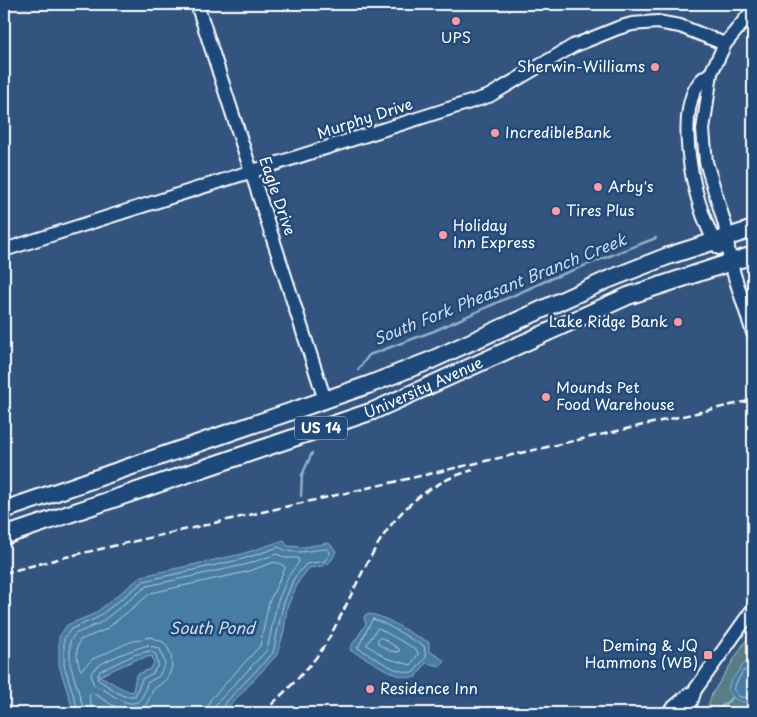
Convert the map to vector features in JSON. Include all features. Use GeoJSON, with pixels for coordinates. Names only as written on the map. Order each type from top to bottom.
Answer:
{"type":"FeatureCollection","features":[{"type":"Feature","properties":{"kind":"main road","name":"University Avenue"},"geometry":{"type":"LineString","coordinates":[[4,510],[326,400],[429,361],[598,284],[668,256],[753,229]]}},
{"type":"Feature","properties":{"kind":"main road","name":"University Avenue"},"geometry":{"type":"LineString","coordinates":[[4,536],[373,411],[628,296],[753,255]]}},
{"type":"Feature","properties":{"kind":"street","name":"Eagle Drive"},"geometry":{"type":"LineString","coordinates":[[197,4],[326,400]]}},
{"type":"Feature","properties":{"kind":"street"},"geometry":{"type":"LineString","coordinates":[[753,10],[725,44],[711,74],[703,130],[704,149],[720,239],[730,262],[753,333]]}},
{"type":"Feature","properties":{"kind":"street","name":"Murphy Drive"},"geometry":{"type":"LineString","coordinates":[[4,250],[489,96],[573,46],[598,34],[632,24],[657,22],[680,26],[725,44]]}},
{"type":"Feature","properties":{"kind":"street"},"geometry":{"type":"LineString","coordinates":[[667,713],[695,690],[753,609]]}},
{"type":"Feature","properties":{"kind":"street"},"geometry":{"type":"LineString","coordinates":[[682,713],[691,702],[695,690]]}},
{"type":"Feature","properties":{"kind":"street"},"geometry":{"type":"LineString","coordinates":[[695,690],[695,713]]}},
{"type":"Feature","properties":{"kind":"green space"},"geometry":{"type":"Polygon","coordinates":[[[753,629],[753,713],[706,713],[712,694],[753,629]]]}},
{"type":"Feature","properties":{"kind":"water","name":"South Pond"},"geometry":{"type":"Polygon","coordinates":[[[284,540],[287,546],[304,547],[329,543],[336,551],[332,560],[323,566],[309,568],[299,581],[287,607],[284,631],[277,655],[223,713],[74,713],[59,665],[59,637],[67,625],[94,614],[142,576],[242,554],[284,540]],[[152,656],[135,660],[99,676],[133,692],[136,675],[150,669],[154,663],[152,656]]]}},
{"type":"Feature","properties":{"kind":"water"},"geometry":{"type":"Polygon","coordinates":[[[366,614],[381,617],[429,642],[429,651],[445,661],[441,666],[426,663],[416,677],[407,677],[391,672],[351,651],[350,648],[366,624],[364,618],[366,614]]]}},
{"type":"Feature","properties":{"kind":"water"},"geometry":{"type":"Polygon","coordinates":[[[745,663],[753,663],[752,703],[738,700],[728,690],[730,682],[745,663]]]}},
{"type":"Feature","properties":{"kind":"waterway","name":"South Fork Pheasant Branch Creek"},"geometry":{"type":"LineString","coordinates":[[749,207],[753,203]]}},
{"type":"Feature","properties":{"kind":"waterway","name":"South Fork Pheasant Branch Creek"},"geometry":{"type":"LineString","coordinates":[[358,370],[369,355],[434,331],[550,279],[656,238]]}},
{"type":"Feature","properties":{"kind":"waterway","name":"South Fork Pheasant Branch Creek"},"geometry":{"type":"LineString","coordinates":[[301,496],[302,475],[312,453]]}},
{"type":"Feature","properties":{"kind":"waterway"},"geometry":{"type":"LineString","coordinates":[[714,713],[732,698]]}},
{"type":"Feature","properties":{"kind":"railway"},"geometry":{"type":"LineString","coordinates":[[4,573],[74,555],[753,400]]}},
{"type":"Feature","properties":{"kind":"railway"},"geometry":{"type":"LineString","coordinates":[[263,713],[299,677],[324,647],[369,559],[399,515],[419,497],[443,481],[473,470]]}},
{"type":"Feature","properties":{"kind":"place","name":"UPS"},"geometry":{"type":"Point","coordinates":[456,21]}},
{"type":"Feature","properties":{"kind":"place","name":"Sherwin-Williams"},"geometry":{"type":"Point","coordinates":[655,67]}},
{"type":"Feature","properties":{"kind":"place","name":"IncredibleBank"},"geometry":{"type":"Point","coordinates":[495,133]}},
{"type":"Feature","properties":{"kind":"place","name":"Arby's"},"geometry":{"type":"Point","coordinates":[598,187]}},
{"type":"Feature","properties":{"kind":"place","name":"Tires Plus"},"geometry":{"type":"Point","coordinates":[556,211]}},
{"type":"Feature","properties":{"kind":"place","name":"Holiday Inn Express"},"geometry":{"type":"Point","coordinates":[443,235]}},
{"type":"Feature","properties":{"kind":"place","name":"Lake Ridge Bank"},"geometry":{"type":"Point","coordinates":[678,322]}},
{"type":"Feature","properties":{"kind":"place","name":"Mounds Pet Food Warehouse"},"geometry":{"type":"Point","coordinates":[546,397]}},
{"type":"Feature","properties":{"kind":"place","name":"Deming & JQ Hammons (WB)"},"geometry":{"type":"Point","coordinates":[708,655]}},
{"type":"Feature","properties":{"kind":"place","name":"Residence Inn"},"geometry":{"type":"Point","coordinates":[370,689]}}]}
